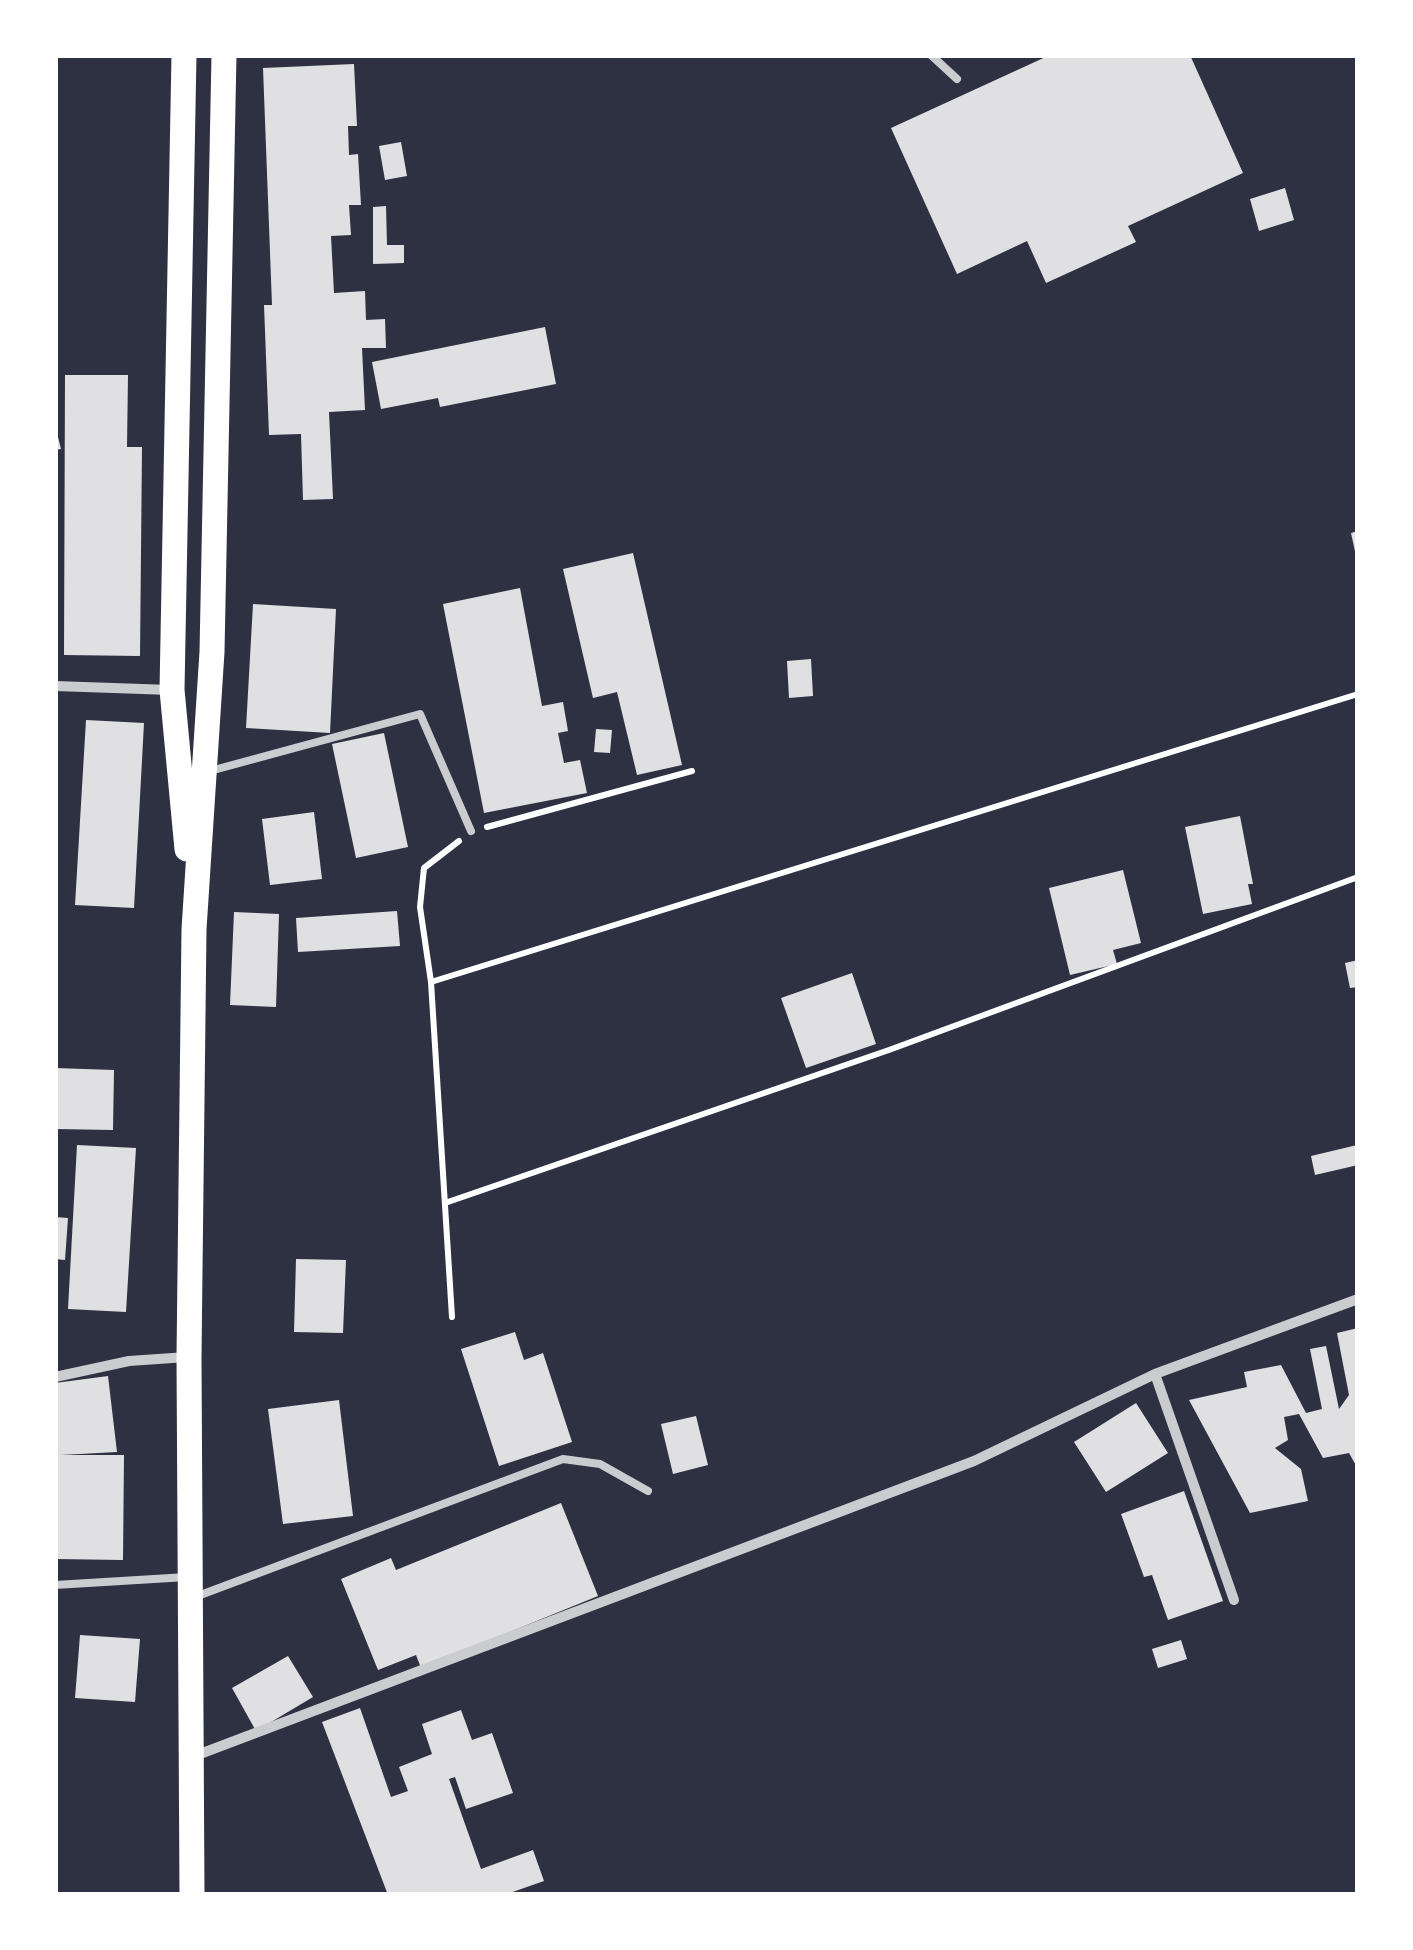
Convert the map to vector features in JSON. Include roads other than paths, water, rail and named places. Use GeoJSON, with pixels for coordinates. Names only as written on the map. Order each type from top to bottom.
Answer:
{"type":"FeatureCollection","features":[{"type":"Feature","properties":{"kind":"main road"},"geometry":{"type":"LineString","coordinates":[[184,55],[172,690],[194,929]]}},
{"type":"Feature","properties":{"kind":"main road"},"geometry":{"type":"LineString","coordinates":[[192,1895],[189,1357],[194,929],[212,652],[224,55]]}},
{"type":"Feature","properties":{"kind":"street"},"geometry":{"type":"LineString","coordinates":[[55,686],[172,690]]}},
{"type":"Feature","properties":{"kind":"street"},"geometry":{"type":"LineString","coordinates":[[192,1756],[974,1462],[1155,1374],[1358,1299]]}},
{"type":"Feature","properties":{"kind":"street"},"geometry":{"type":"LineString","coordinates":[[55,1377],[129,1361],[189,1357]]}},
{"type":"Feature","properties":{"kind":"street"},"geometry":{"type":"LineString","coordinates":[[1155,1374],[1234,1600]]}},
{"type":"Feature","properties":{"kind":"lane"},"geometry":{"type":"LineString","coordinates":[[931,55],[957,78]]}},
{"type":"Feature","properties":{"kind":"lane"},"geometry":{"type":"LineString","coordinates":[[204,772],[420,714],[471,832]]}},
{"type":"Feature","properties":{"kind":"lane"},"geometry":{"type":"LineString","coordinates":[[55,1585],[191,1588],[563,1458],[600,1464],[648,1491]]}}]}
